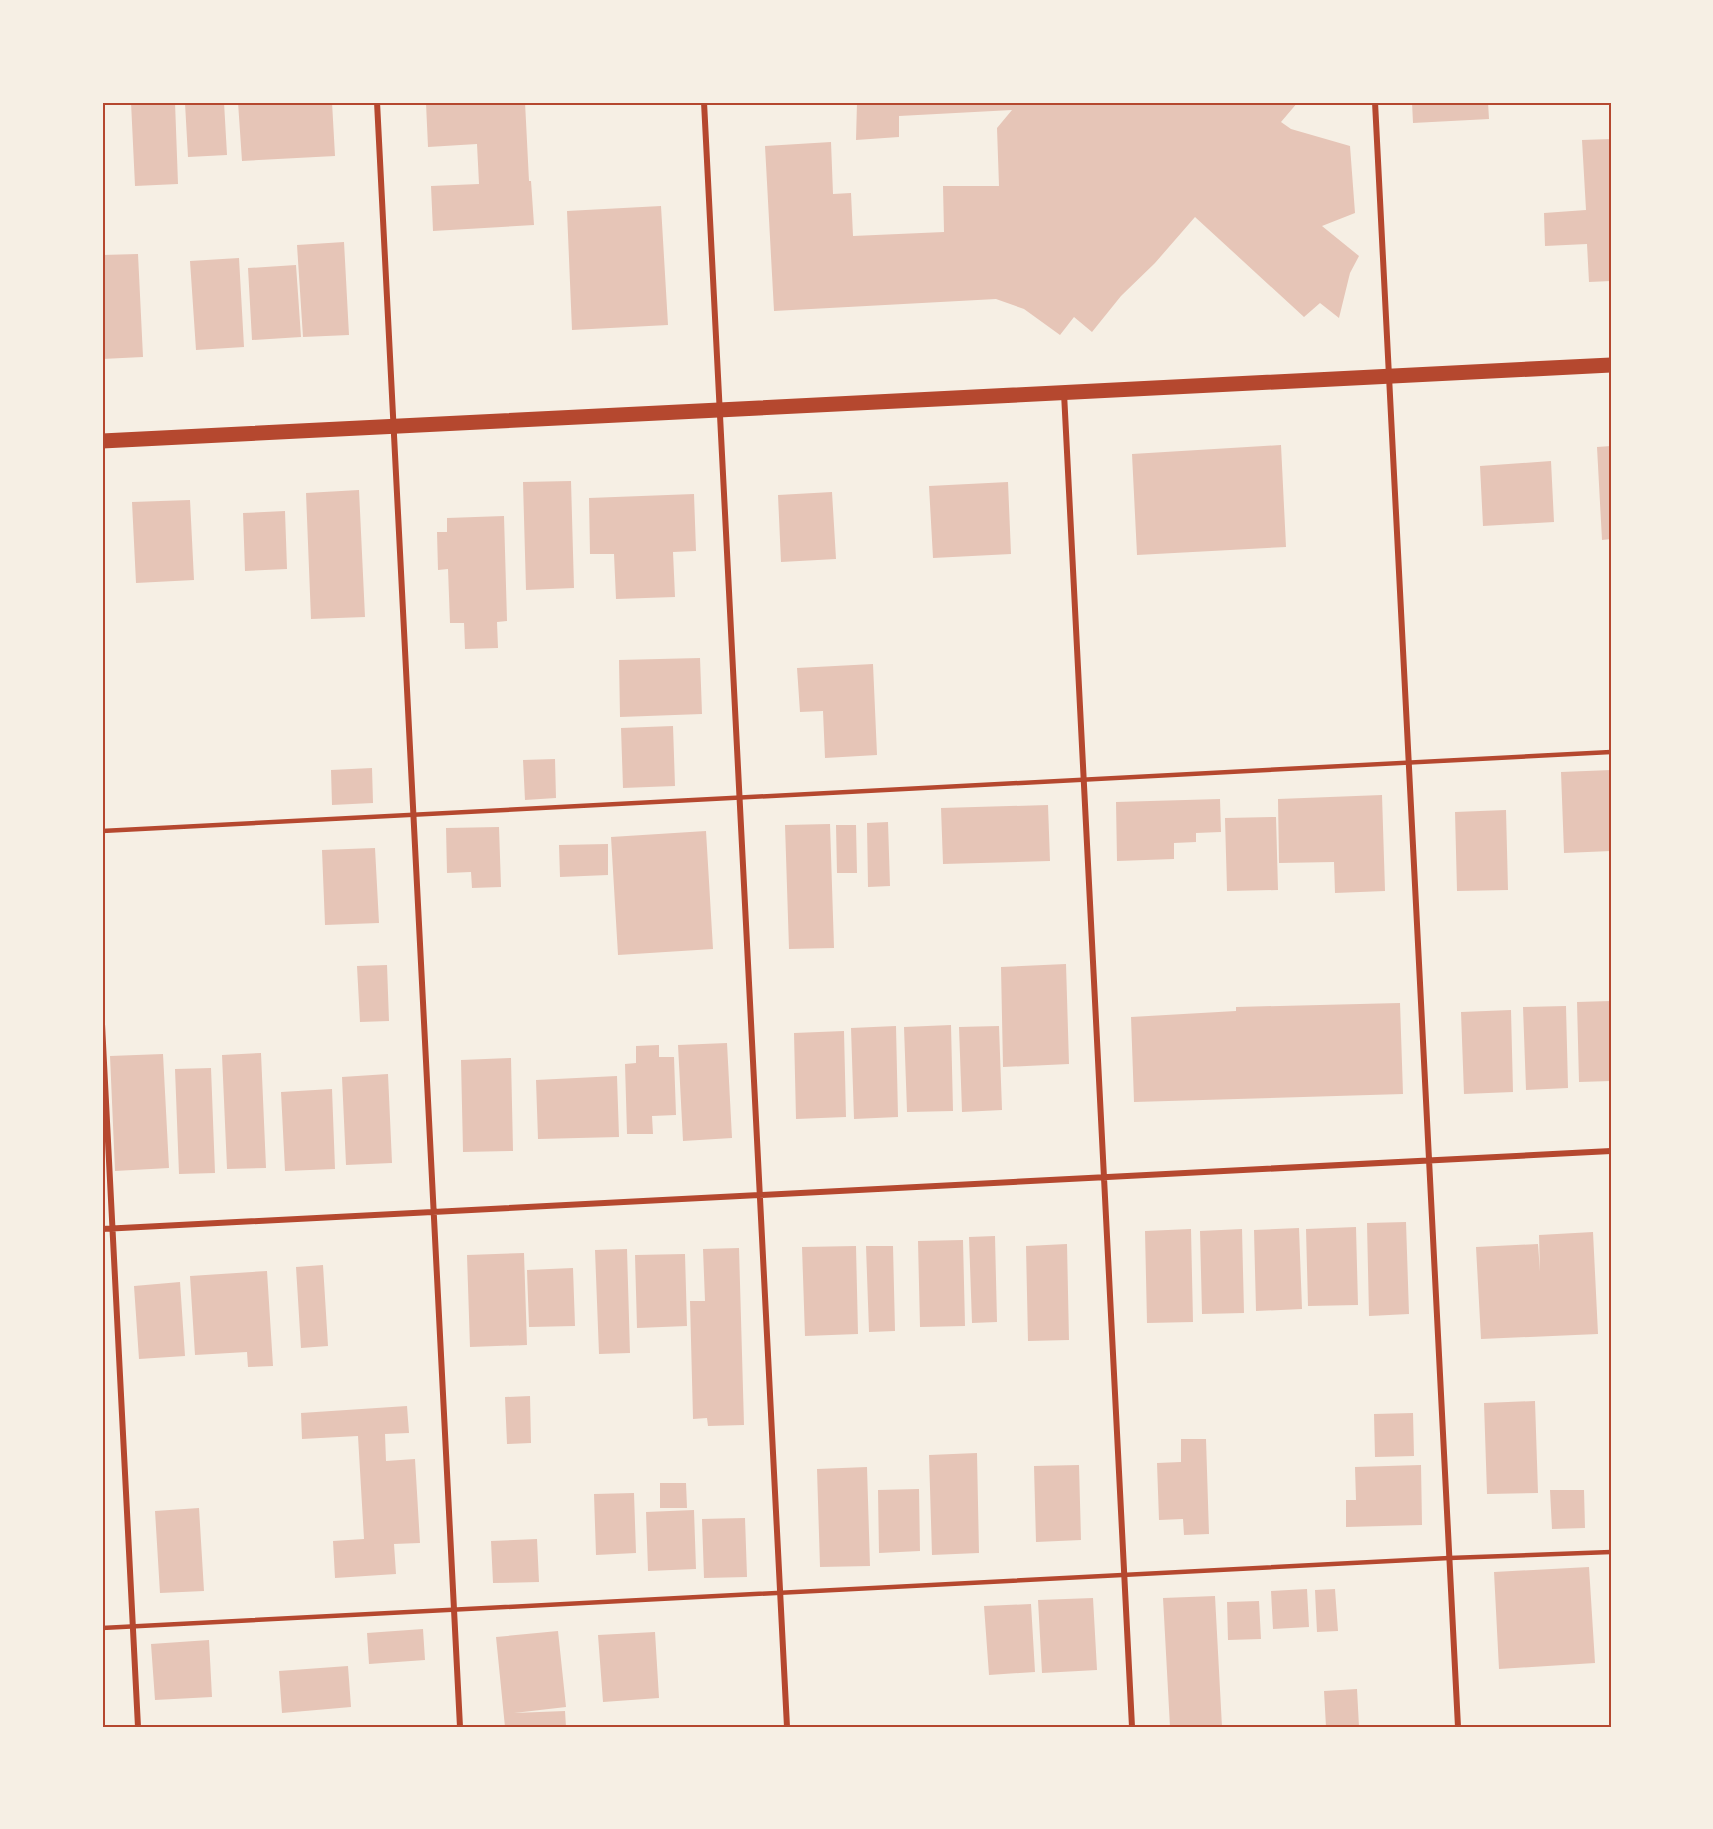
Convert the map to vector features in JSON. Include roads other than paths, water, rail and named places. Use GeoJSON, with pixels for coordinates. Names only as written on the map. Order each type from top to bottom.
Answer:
{"type":"FeatureCollection","features":[{"type":"Feature","properties":{"kind":"main road"},"geometry":{"type":"LineString","coordinates":[[102,441],[1611,365]]}},
{"type":"Feature","properties":{"kind":"street"},"geometry":{"type":"LineString","coordinates":[[377,102],[460,1727]]}},
{"type":"Feature","properties":{"kind":"street"},"geometry":{"type":"LineString","coordinates":[[704,102],[787,1727]]}},
{"type":"Feature","properties":{"kind":"street"},"geometry":{"type":"LineString","coordinates":[[1375,102],[1458,1727]]}},
{"type":"Feature","properties":{"kind":"street"},"geometry":{"type":"LineString","coordinates":[[1064,393],[1132,1727]]}},
{"type":"Feature","properties":{"kind":"street"},"geometry":{"type":"LineString","coordinates":[[102,1024],[138,1727]]}},
{"type":"Feature","properties":{"kind":"street"},"geometry":{"type":"LineString","coordinates":[[102,1229],[1611,1150]]}},
{"type":"Feature","properties":{"kind":"lane"},"geometry":{"type":"LineString","coordinates":[[102,831],[1611,752]]}},
{"type":"Feature","properties":{"kind":"lane"},"geometry":{"type":"LineString","coordinates":[[102,1629],[1449,1558],[1611,1552]]}}]}
